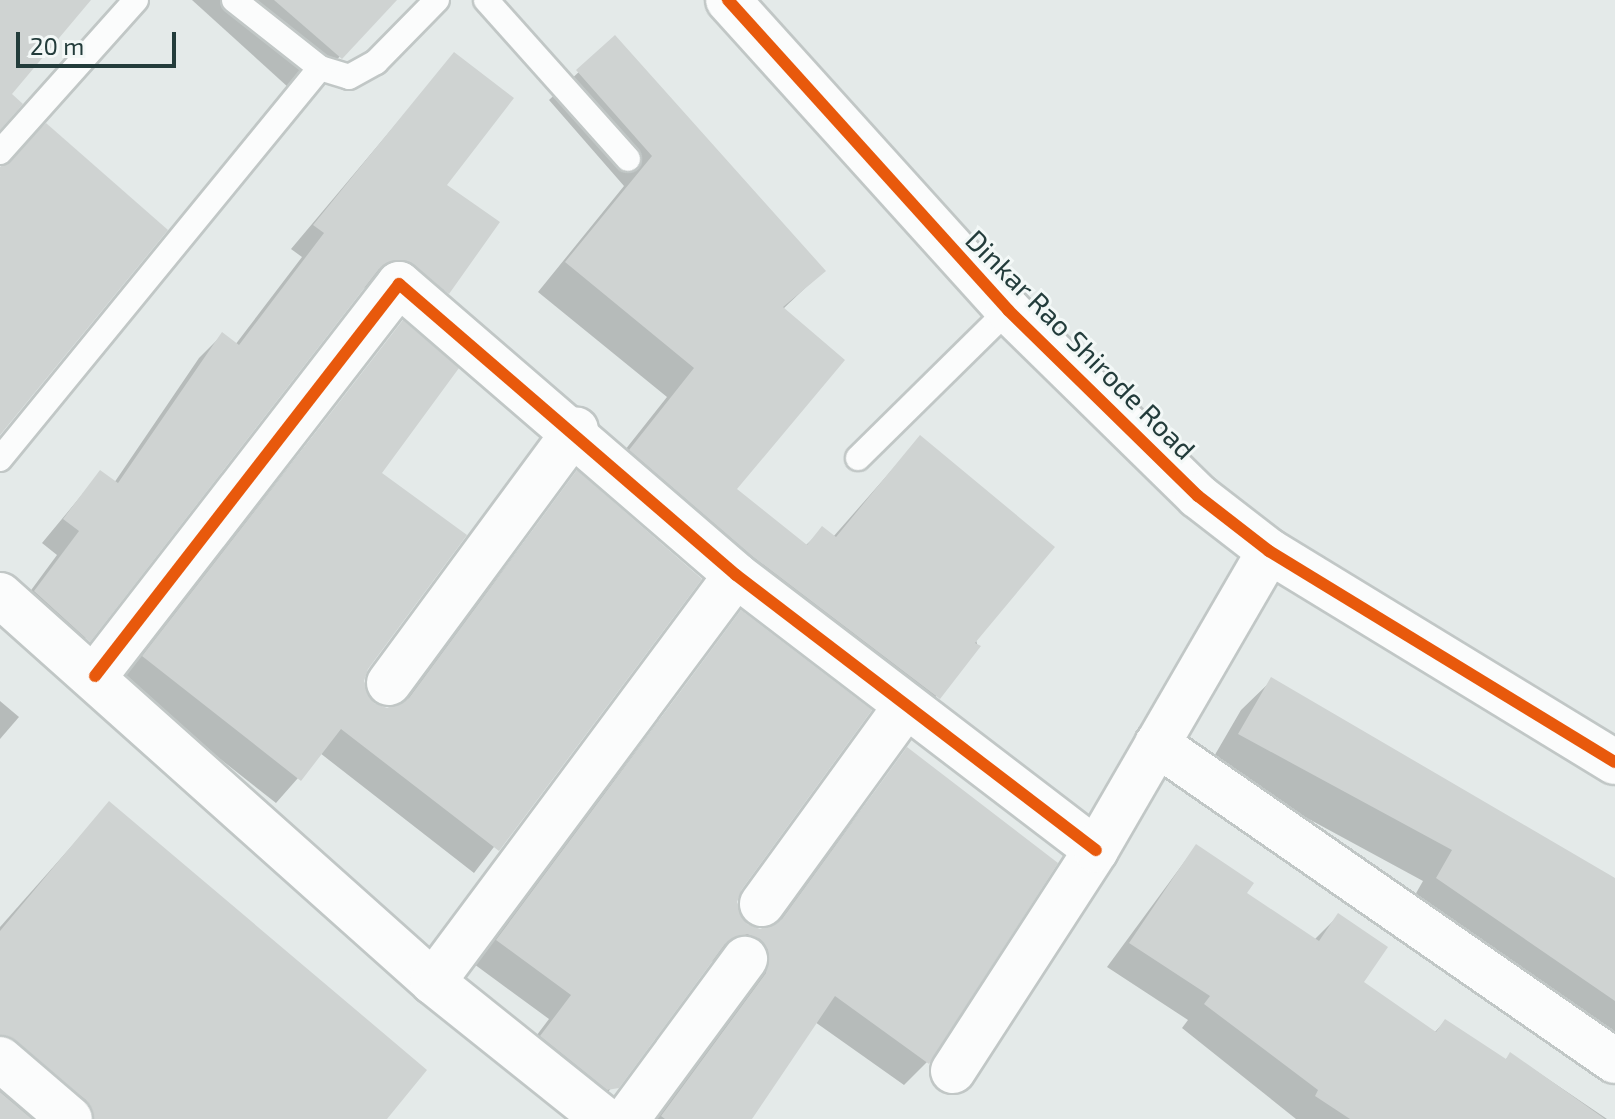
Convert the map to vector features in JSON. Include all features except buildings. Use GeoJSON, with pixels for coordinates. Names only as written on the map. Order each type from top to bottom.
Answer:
{"type":"FeatureCollection","features":[{"type":"Feature","properties":{"kind":"street","name":"Dinkar Rao Shirode Road"},"geometry":{"type":"LineString","coordinates":[[728,0],[1008,310],[1113,418],[1269,551],[1615,762]]}},
{"type":"Feature","properties":{"kind":"street"},"geometry":{"type":"LineString","coordinates":[[95,676],[399,284],[576,429],[736,575],[1096,850]]}},
{"type":"Feature","properties":{"kind":"street"},"geometry":{"type":"LineString","coordinates":[[389,683],[576,429]]}},
{"type":"Feature","properties":{"kind":"street"},"geometry":{"type":"LineString","coordinates":[[953,1071],[1096,850],[1269,551]]}},
{"type":"Feature","properties":{"kind":"street"},"geometry":{"type":"LineString","coordinates":[[433,982],[736,575]]}},
{"type":"Feature","properties":{"kind":"street"},"geometry":{"type":"LineString","coordinates":[[0,595],[95,676],[433,982],[604,1119]]}},
{"type":"Feature","properties":{"kind":"street"},"geometry":{"type":"LineString","coordinates":[[762,904],[906,706]]}},
{"type":"Feature","properties":{"kind":"street"},"geometry":{"type":"LineString","coordinates":[[1157,744],[1615,1061]]}},
{"type":"Feature","properties":{"kind":"street"},"geometry":{"type":"LineString","coordinates":[[627,1119],[745,959]]}},
{"type":"Feature","properties":{"kind":"street"},"geometry":{"type":"LineString","coordinates":[[0,1059],[70,1119]]}},
{"type":"Feature","properties":{"kind":"lane"},"geometry":{"type":"LineString","coordinates":[[0,152],[136,0]]}},
{"type":"Feature","properties":{"kind":"lane"},"geometry":{"type":"LineString","coordinates":[[234,0],[320,68],[349,77],[376,62],[437,0]]}},
{"type":"Feature","properties":{"kind":"lane"},"geometry":{"type":"LineString","coordinates":[[486,0],[628,159]]}},
{"type":"Feature","properties":{"kind":"lane"},"geometry":{"type":"LineString","coordinates":[[0,459],[320,68]]}},
{"type":"Feature","properties":{"kind":"lane"},"geometry":{"type":"LineString","coordinates":[[858,458],[1008,310]]}},
{"type":"Feature","properties":{"kind":"cycle path"},"geometry":{"type":"LineString","coordinates":[[728,0],[1008,310],[1198,496],[1269,551],[1615,762]]}},
{"type":"Feature","properties":{"kind":"cycle path"},"geometry":{"type":"LineString","coordinates":[[95,676],[399,284],[736,575],[1096,850]]}}]}
